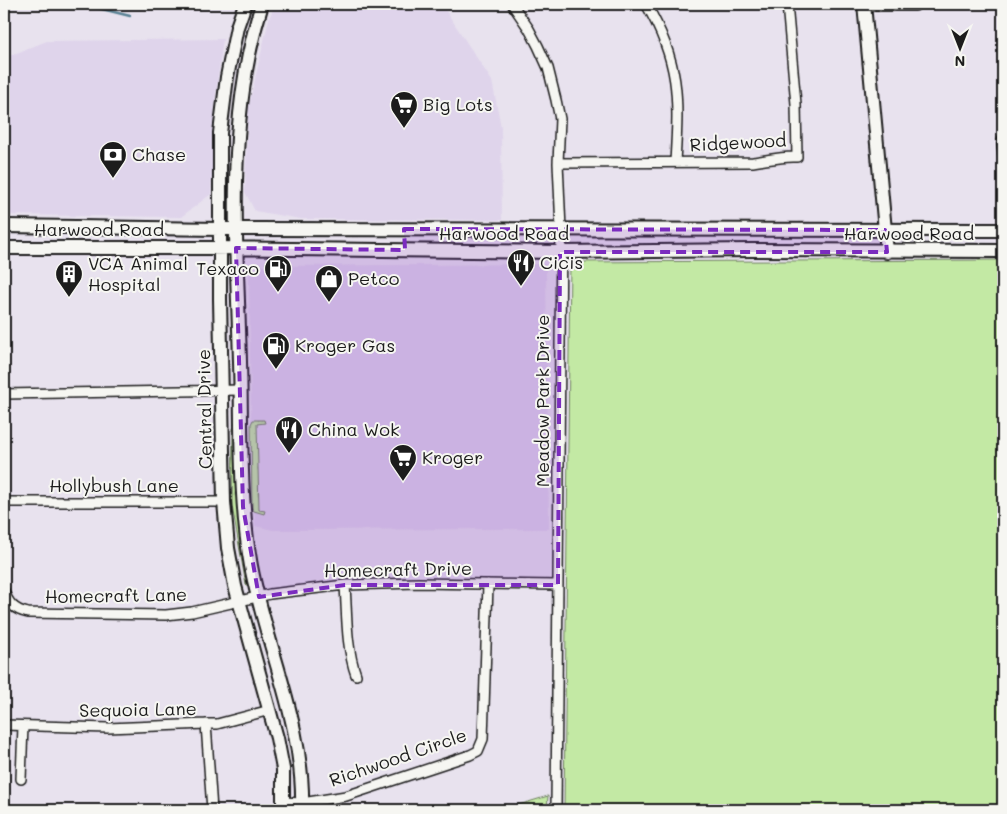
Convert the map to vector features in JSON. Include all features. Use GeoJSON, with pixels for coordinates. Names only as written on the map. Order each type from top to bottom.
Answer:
{"type":"FeatureCollection","features":[{"type":"Feature","properties":{"kind":"main road","name":"Central Drive"},"geometry":{"type":"LineString","coordinates":[[245,4],[237,27],[220,133],[224,502],[228,548],[240,601],[277,738],[282,769],[283,806]]}},
{"type":"Feature","properties":{"kind":"main road","name":"Central Drive"},"geometry":{"type":"LineString","coordinates":[[262,4],[255,26],[243,91],[236,158],[236,248],[243,507],[252,568],[294,729],[300,764],[302,807]]}},
{"type":"Feature","properties":{"kind":"main road"},"geometry":{"type":"LineString","coordinates":[[864,5],[888,252]]}},
{"type":"Feature","properties":{"kind":"main road"},"geometry":{"type":"LineString","coordinates":[[226,88],[243,91]]}},
{"type":"Feature","properties":{"kind":"main road","name":"Harwood Road"},"geometry":{"type":"LineString","coordinates":[[4,226],[220,229],[1003,230]]}},
{"type":"Feature","properties":{"kind":"main road"},"geometry":{"type":"LineString","coordinates":[[45,226],[46,247]]}},
{"type":"Feature","properties":{"kind":"main road"},"geometry":{"type":"LineString","coordinates":[[404,229],[405,250]]}},
{"type":"Feature","properties":{"kind":"main road","name":"Harwood Road"},"geometry":{"type":"LineString","coordinates":[[4,248],[236,248],[560,252],[751,250],[1003,251]]}},
{"type":"Feature","properties":{"kind":"street","name":"Meadow Park Drive"},"geometry":{"type":"LineString","coordinates":[[512,4],[529,29],[548,68],[560,120],[558,163],[561,229],[556,810]]}},
{"type":"Feature","properties":{"kind":"street"},"geometry":{"type":"LineString","coordinates":[[646,4],[665,42],[676,80],[678,109],[675,162]]}},
{"type":"Feature","properties":{"kind":"street","name":"Ridgewood"},"geometry":{"type":"LineString","coordinates":[[558,163],[753,162],[771,160],[781,156],[797,157],[796,104],[787,4]]}},
{"type":"Feature","properties":{"kind":"street"},"geometry":{"type":"LineString","coordinates":[[864,5],[916,6]]}},
{"type":"Feature","properties":{"kind":"street"},"geometry":{"type":"LineString","coordinates":[[1003,138],[1003,153]]}},
{"type":"Feature","properties":{"kind":"street"},"geometry":{"type":"LineString","coordinates":[[4,394],[241,390]]}},
{"type":"Feature","properties":{"kind":"street","name":"Hollybush Lane"},"geometry":{"type":"LineString","coordinates":[[4,502],[224,502]]}},
{"type":"Feature","properties":{"kind":"street","name":"Homecraft Drive"},"geometry":{"type":"LineString","coordinates":[[240,601],[259,596],[345,585],[418,583],[558,585]]}},
{"type":"Feature","properties":{"kind":"street","name":"Richwood Circle"},"geometry":{"type":"LineString","coordinates":[[283,806],[302,807],[346,796],[478,751],[483,739],[488,584]]}},
{"type":"Feature","properties":{"kind":"street"},"geometry":{"type":"LineString","coordinates":[[345,585],[350,647],[356,675]]}},
{"type":"Feature","properties":{"kind":"street","name":"Homecraft Lane"},"geometry":{"type":"LineString","coordinates":[[4,591],[7,600],[13,607],[28,613],[166,615],[192,612],[240,601]]}},
{"type":"Feature","properties":{"kind":"street","name":"Sequoia Lane"},"geometry":{"type":"LineString","coordinates":[[4,725],[108,728],[217,724],[270,710]]}},
{"type":"Feature","properties":{"kind":"street"},"geometry":{"type":"LineString","coordinates":[[206,724],[212,810]]}},
{"type":"Feature","properties":{"kind":"street"},"geometry":{"type":"LineString","coordinates":[[21,779],[23,726]]}},
{"type":"Feature","properties":{"kind":"highlighted area"},"geometry":{"type":"Polygon","coordinates":[[[404,229],[885,230],[887,252],[560,252],[558,585],[345,585],[259,597],[243,507],[236,248],[405,250],[404,229]]]}},
{"type":"Feature","properties":{"kind":"shaded area"},"geometry":{"type":"Polygon","coordinates":[[[275,4],[438,4],[446,11],[492,81],[501,127],[502,220],[301,219],[255,211],[245,192],[248,109],[269,19],[275,4]]]}},
{"type":"Feature","properties":{"kind":"shaded area"},"geometry":{"type":"Polygon","coordinates":[[[223,39],[215,101],[211,194],[181,217],[4,215],[4,58],[47,41],[223,39]]]}},
{"type":"Feature","properties":{"kind":"shaded area"},"geometry":{"type":"Polygon","coordinates":[[[546,264],[549,529],[273,530],[255,526],[254,509],[252,508],[249,275],[259,266],[546,264]]]}},
{"type":"Feature","properties":{"kind":"green space"},"geometry":{"type":"Polygon","coordinates":[[[1003,260],[1003,810],[564,810],[570,262],[1003,260]]]}},
{"type":"Feature","properties":{"kind":"green space"},"geometry":{"type":"Polygon","coordinates":[[[253,420],[264,420],[265,423],[257,424],[259,510],[265,511],[264,514],[254,511],[252,508],[251,424],[253,420]]]}},
{"type":"Feature","properties":{"kind":"green space"},"geometry":{"type":"Polygon","coordinates":[[[235,426],[240,534],[248,585],[246,585],[232,506],[233,428],[235,426]]]}},
{"type":"Feature","properties":{"kind":"green space"},"geometry":{"type":"Polygon","coordinates":[[[548,796],[547,810],[502,810],[548,796]]]}},
{"type":"Feature","properties":{"kind":"waterway"},"geometry":{"type":"LineString","coordinates":[[82,4],[130,16]]}},
{"type":"Feature","properties":{"kind":"place","name":"Big Lots"},"geometry":{"type":"Point","coordinates":[404,129]}},
{"type":"Feature","properties":{"kind":"place","name":"Chase"},"geometry":{"type":"Point","coordinates":[113,179]}},
{"type":"Feature","properties":{"kind":"place","name":"Cicis"},"geometry":{"type":"Point","coordinates":[521,287]}},
{"type":"Feature","properties":{"kind":"place","name":"Texaco"},"geometry":{"type":"Point","coordinates":[278,293]}},
{"type":"Feature","properties":{"kind":"place","name":"VCA Animal Hospital"},"geometry":{"type":"Point","coordinates":[69,298]}},
{"type":"Feature","properties":{"kind":"place","name":"Petco"},"geometry":{"type":"Point","coordinates":[329,303]}},
{"type":"Feature","properties":{"kind":"place","name":"Kroger Gas"},"geometry":{"type":"Point","coordinates":[276,370]}},
{"type":"Feature","properties":{"kind":"place","name":"China Wok"},"geometry":{"type":"Point","coordinates":[289,454]}},
{"type":"Feature","properties":{"kind":"place","name":"Kroger"},"geometry":{"type":"Point","coordinates":[403,482]}}]}
